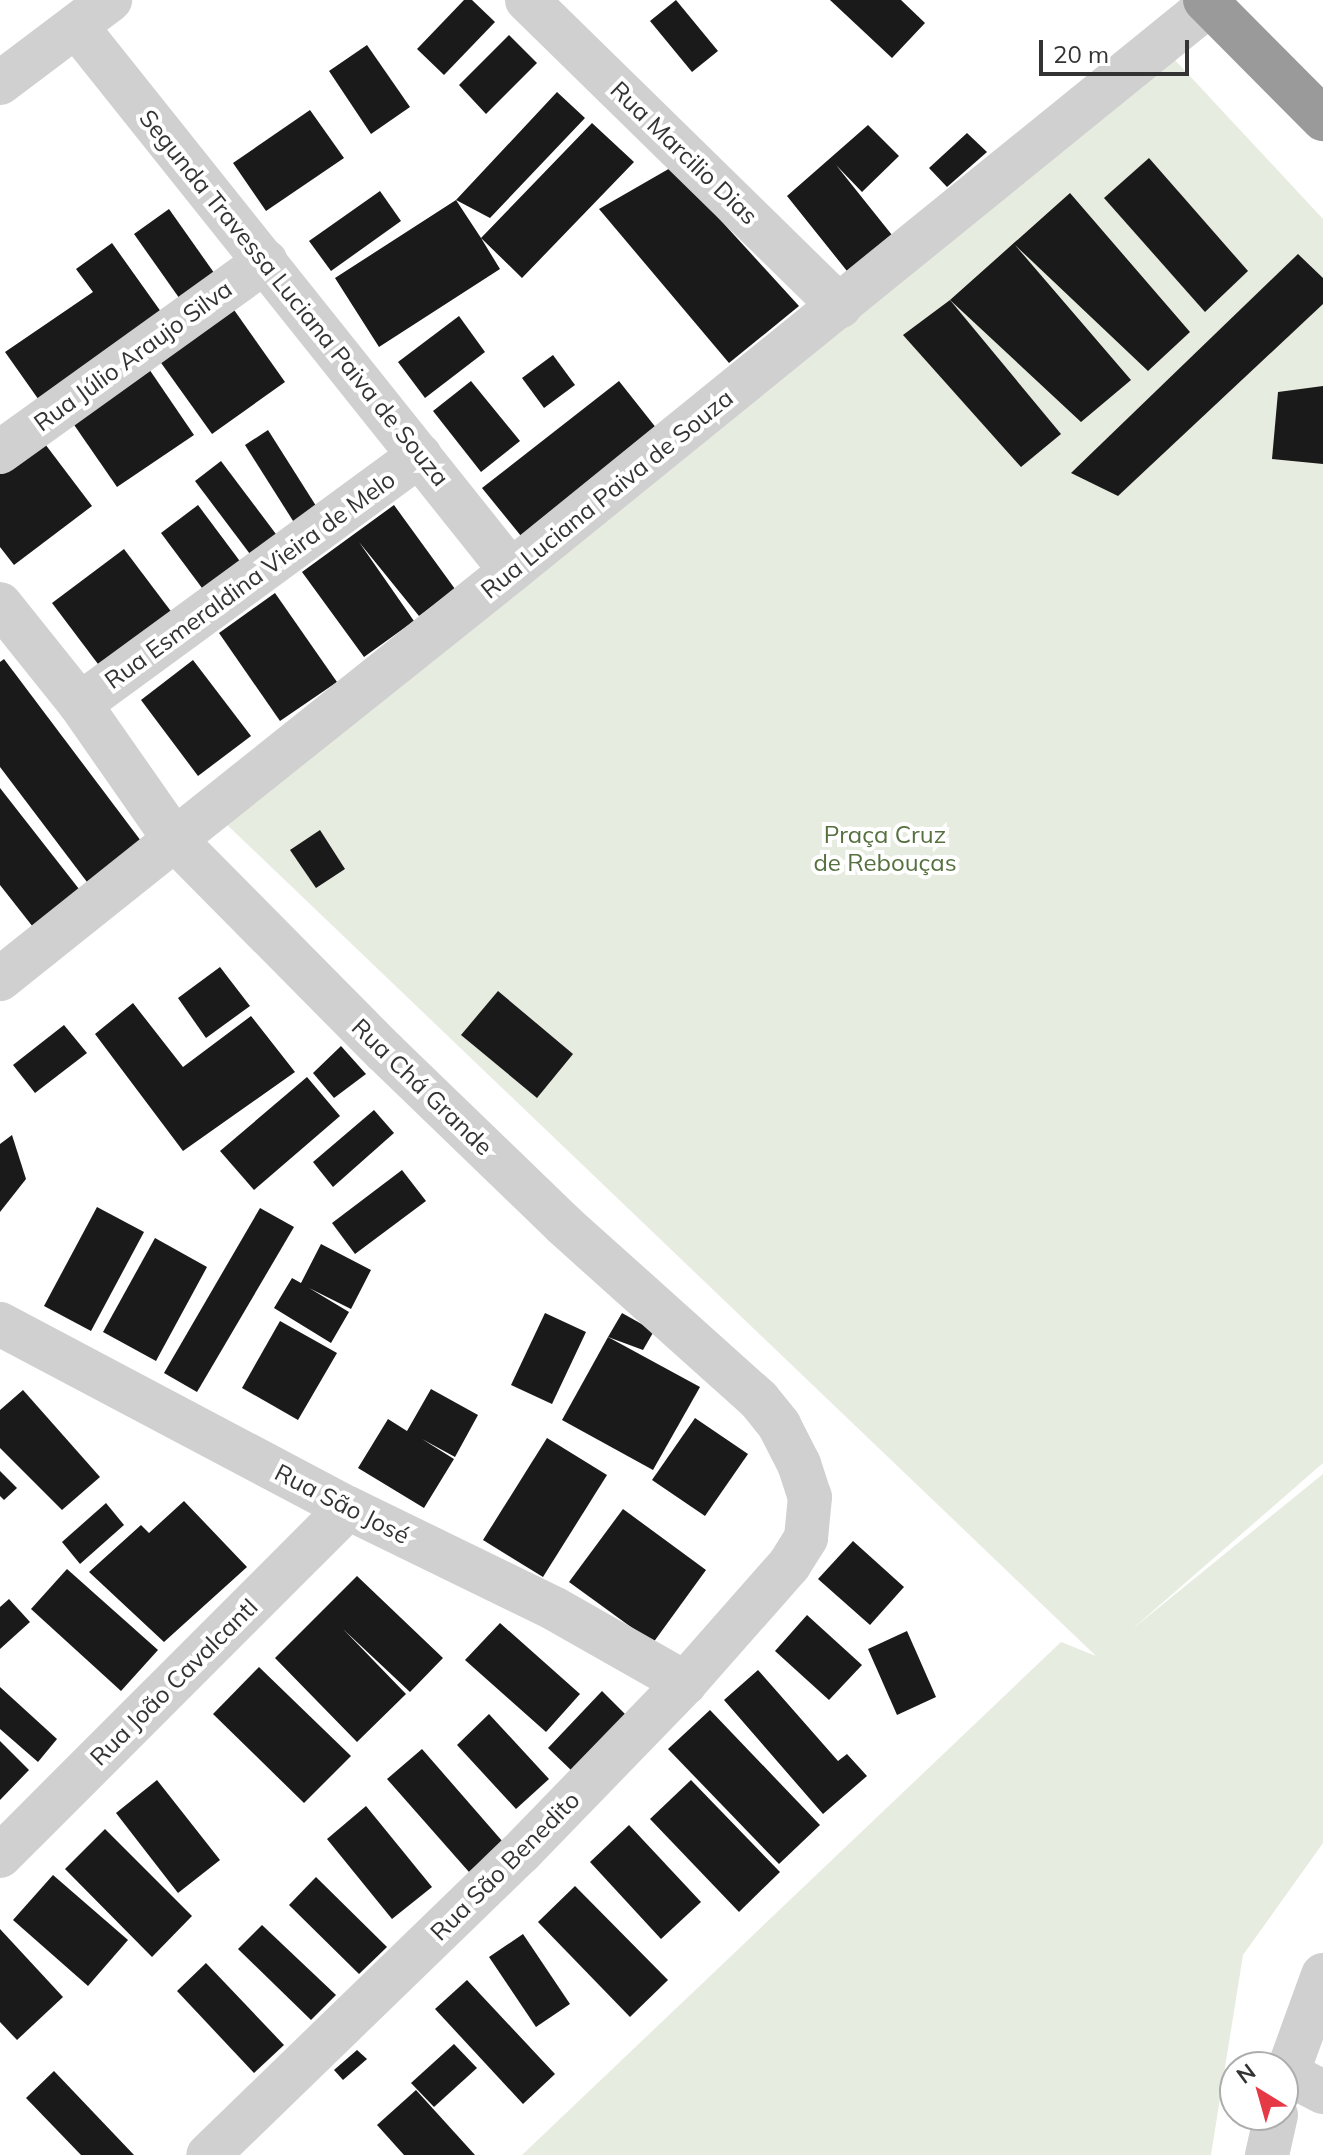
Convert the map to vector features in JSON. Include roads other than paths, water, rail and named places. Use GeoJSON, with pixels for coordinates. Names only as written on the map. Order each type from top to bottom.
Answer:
{"type":"FeatureCollection","features":[{"type":"Feature","properties":{"kind":"highway"},"geometry":{"type":"LineString","coordinates":[[1207,2],[1323,119]]}},
{"type":"Feature","properties":{"kind":"street"},"geometry":{"type":"LineString","coordinates":[[0,83],[110,0]]}},
{"type":"Feature","properties":{"kind":"street","name":"Rua Marcilio Dias"},"geometry":{"type":"LineString","coordinates":[[527,0],[840,306]]}},
{"type":"Feature","properties":{"kind":"street","name":"Rua Luciana Paiva de Souza"},"geometry":{"type":"LineString","coordinates":[[0,979],[840,306],[1207,2]]}},
{"type":"Feature","properties":{"kind":"street","name":"Segunda Travessa Luciana Paiva de Souza"},"geometry":{"type":"LineString","coordinates":[[76,26],[511,571]]}},
{"type":"Feature","properties":{"kind":"street","name":"Rua Júlio Araujo Silva"},"geometry":{"type":"LineString","coordinates":[[0,452],[266,261]]}},
{"type":"Feature","properties":{"kind":"street","name":"Rua Esmeraldina Vieira de Melo"},"geometry":{"type":"LineString","coordinates":[[80,704],[420,455]]}},
{"type":"Feature","properties":{"kind":"street","name":"Rua Chá Grande"},"geometry":{"type":"LineString","coordinates":[[0,604],[80,704],[175,840],[385,1052],[564,1225],[759,1400],[786,1438],[810,1497],[806,1538],[789,1565]]}},
{"type":"Feature","properties":{"kind":"street","name":"Rua São José"},"geometry":{"type":"LineString","coordinates":[[5,1334],[555,1609],[685,1683]]}},
{"type":"Feature","properties":{"kind":"street","name":"Rua João CavalcantI"},"geometry":{"type":"LineString","coordinates":[[0,1856],[348,1508]]}},
{"type":"Feature","properties":{"kind":"street","name":"Rua São Benedito"},"geometry":{"type":"LineString","coordinates":[[208,2155],[520,1853],[685,1683],[789,1565]]}},
{"type":"Feature","properties":{"kind":"street"},"geometry":{"type":"LineString","coordinates":[[1299,2075],[1323,1975]]}},
{"type":"Feature","properties":{"kind":"street"},"geometry":{"type":"LineString","coordinates":[[1267,2155],[1272,2131]]}},
{"type":"Feature","properties":{"kind":"park label","name":"Praça Cruz de Rebouças"},"geometry":{"type":"Point","coordinates":[885,849]}}]}
